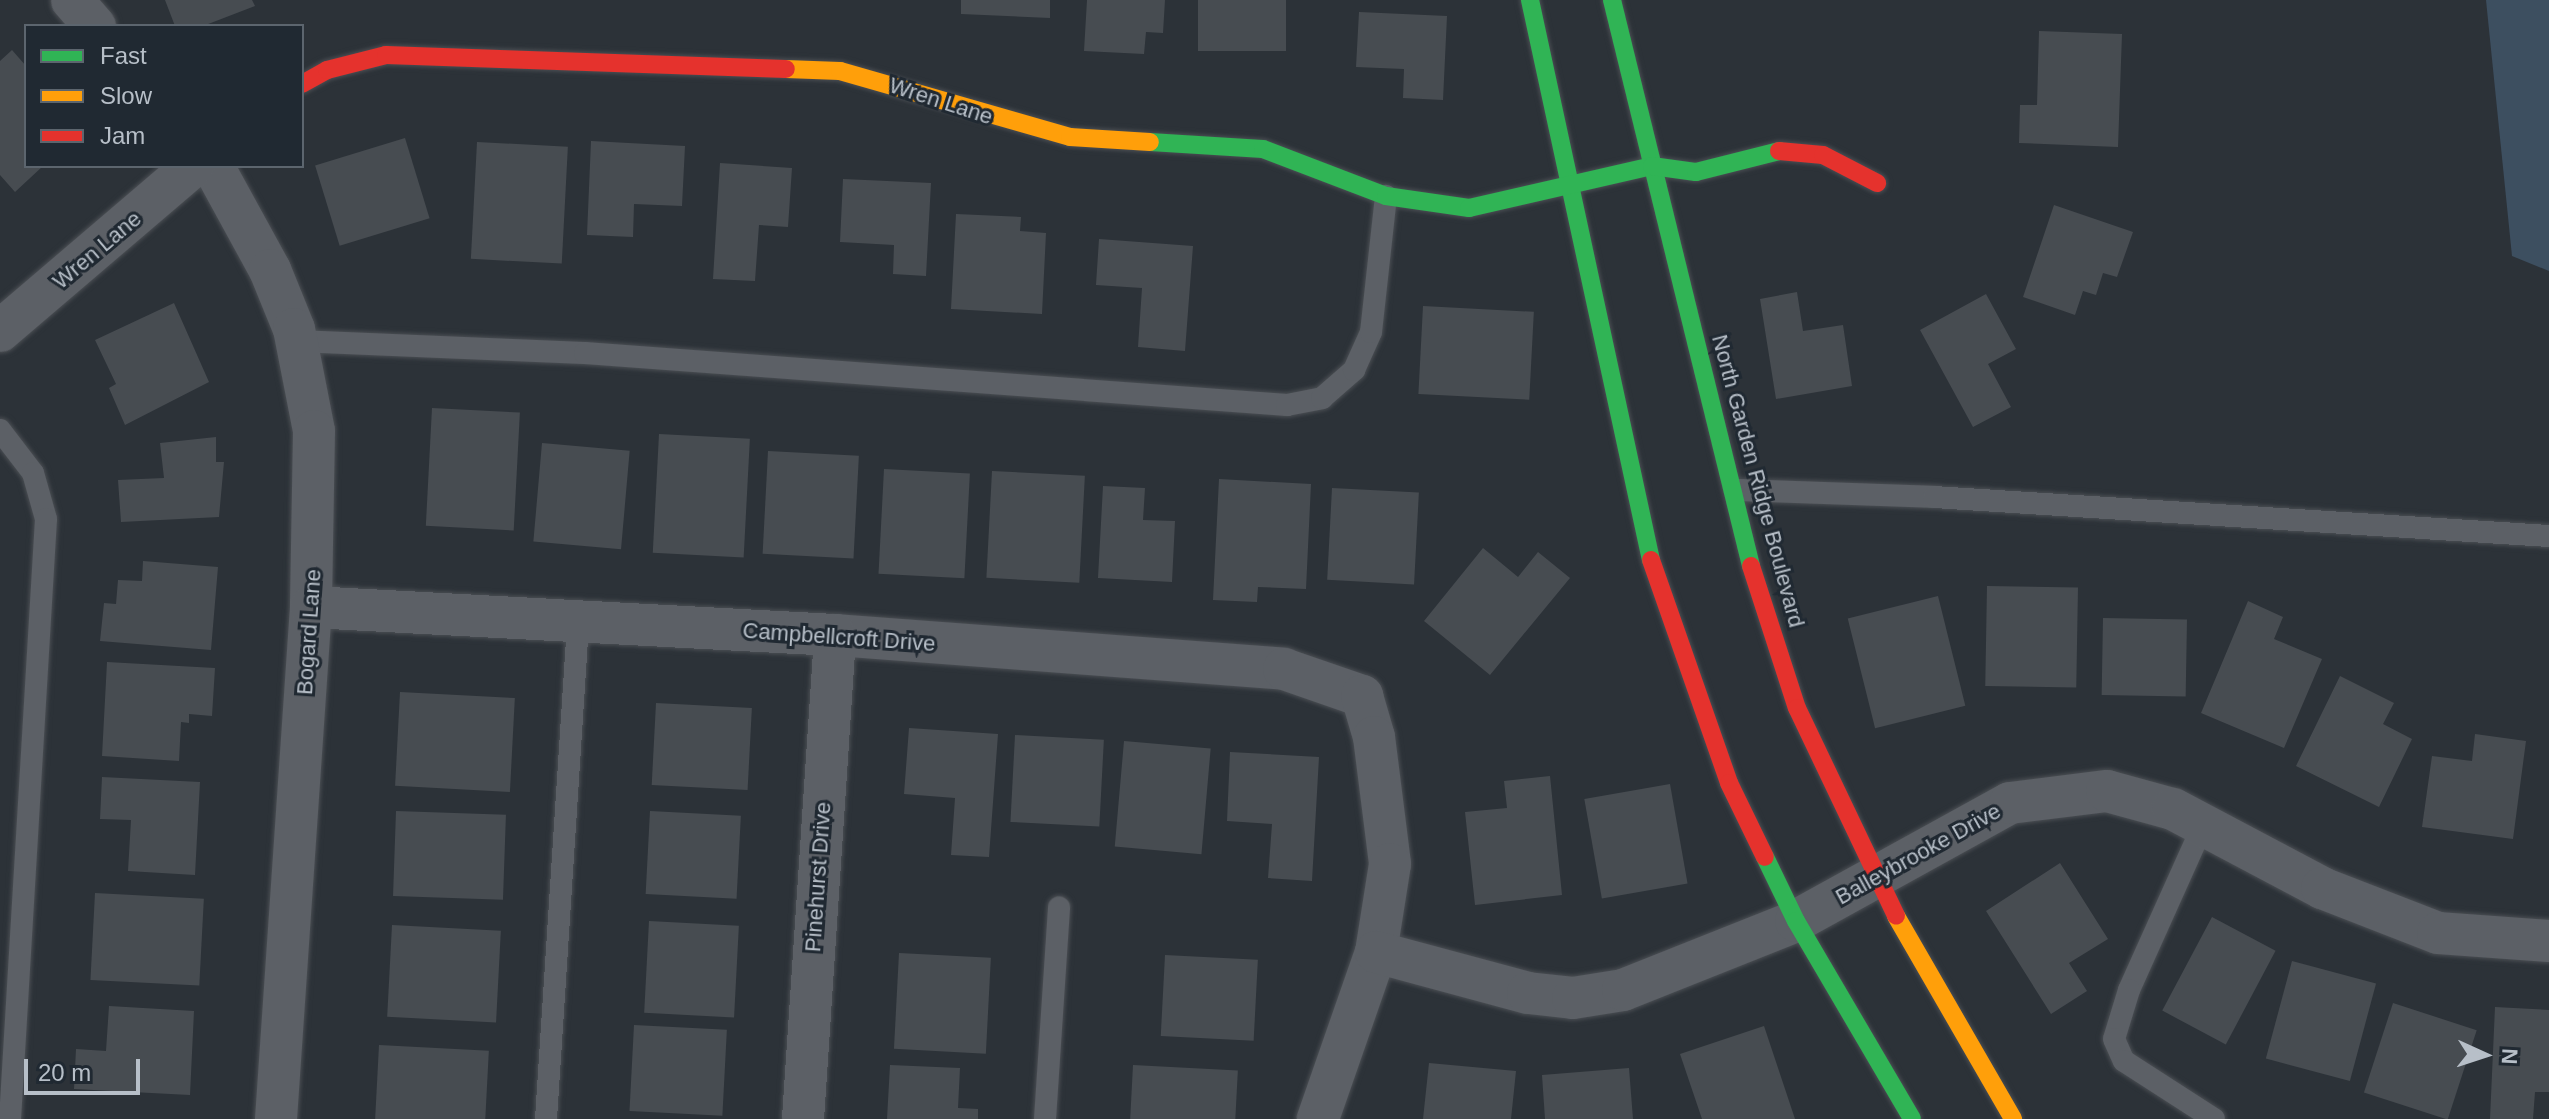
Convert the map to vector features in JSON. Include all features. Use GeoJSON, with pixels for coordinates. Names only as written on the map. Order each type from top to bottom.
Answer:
{"type":"FeatureCollection","features":[{"type":"Feature","properties":{"kind":"main road"},"geometry":{"type":"LineString","coordinates":[[1530,0],[1573,185],[1647,547],[1729,783],[1796,921],[1912,1119]]}},
{"type":"Feature","properties":{"kind":"main road","name":"North Garden Ridge Boulevard"},"geometry":{"type":"LineString","coordinates":[[1612,0],[1735,490],[1755,582],[1797,708],[1875,879],[2013,1119]]}},
{"type":"Feature","properties":{"kind":"main road","name":"Wren Lane"},"geometry":{"type":"LineString","coordinates":[[304,83],[327,70],[386,55],[840,71],[1070,137],[1263,149],[1386,196],[1469,208],[1652,166]]}},
{"type":"Feature","properties":{"kind":"main road"},"geometry":{"type":"LineString","coordinates":[[1652,166],[1696,172],[1772,150],[1823,155],[1877,183]]}},
{"type":"Feature","properties":{"kind":"street"},"geometry":{"type":"LineString","coordinates":[[72,0],[93,24]]}},
{"type":"Feature","properties":{"kind":"street","name":"Wren Lane"},"geometry":{"type":"LineString","coordinates":[[0,331],[191,168]]}},
{"type":"Feature","properties":{"kind":"street","name":"Bogard Lane"},"geometry":{"type":"LineString","coordinates":[[214,168],[270,270],[296,341],[314,431],[311,607],[276,1119]]}},
{"type":"Feature","properties":{"kind":"street","name":"Campbellcroft Drive"},"geometry":{"type":"LineString","coordinates":[[311,607],[835,635],[1284,669],[1362,696],[1374,737],[1390,864],[1376,952]]}},
{"type":"Feature","properties":{"kind":"street","name":"Pinehurst Drive"},"geometry":{"type":"LineString","coordinates":[[803,1119],[835,635]]}},
{"type":"Feature","properties":{"kind":"street","name":"Balleybrooke Drive"},"geometry":{"type":"LineString","coordinates":[[1376,952],[1528,993],[1573,998],[1623,990],[1796,921],[2010,803],[2061,793],[2107,791],[2173,809],[2322,888],[2438,933],[2549,941]]}},
{"type":"Feature","properties":{"kind":"street"},"geometry":{"type":"LineString","coordinates":[[1318,1119],[1376,952]]}},
{"type":"Feature","properties":{"kind":"lane"},"geometry":{"type":"LineString","coordinates":[[296,341],[585,353],[1287,405],[1322,398],[1354,370],[1371,332],[1386,196]]}},
{"type":"Feature","properties":{"kind":"lane"},"geometry":{"type":"LineString","coordinates":[[0,430],[33,473],[46,519],[10,1119]]}},
{"type":"Feature","properties":{"kind":"lane"},"geometry":{"type":"LineString","coordinates":[[1735,490],[1934,497],[2549,536]]}},
{"type":"Feature","properties":{"kind":"lane"},"geometry":{"type":"LineString","coordinates":[[546,1119],[578,623]]}},
{"type":"Feature","properties":{"kind":"lane"},"geometry":{"type":"LineString","coordinates":[[2204,823],[2129,990],[2114,1039],[2124,1061],[2214,1119]]}},
{"type":"Feature","properties":{"kind":"lane"},"geometry":{"type":"LineString","coordinates":[[1045,1119],[1059,907]]}},
{"type":"Feature","properties":{"kind":"water"},"geometry":{"type":"Polygon","coordinates":[[[2486,0],[2549,0],[2549,271],[2512,256],[2486,0]]]}},
{"type":"Feature","properties":{"kind":"building"},"geometry":{"type":"Polygon","coordinates":[[[165,0],[252,0],[255,6],[208,24],[174,24],[165,0]]]}},
{"type":"Feature","properties":{"kind":"building"},"geometry":{"type":"Polygon","coordinates":[[[961,0],[1050,0],[1050,18],[961,14],[961,0]]]}},
{"type":"Feature","properties":{"kind":"building"},"geometry":{"type":"Polygon","coordinates":[[[1087,0],[1165,0],[1163,33],[1146,32],[1144,54],[1084,51],[1087,0]]]}},
{"type":"Feature","properties":{"kind":"building"},"geometry":{"type":"Polygon","coordinates":[[[1198,0],[1286,0],[1286,51],[1198,51],[1198,0]]]}},
{"type":"Feature","properties":{"kind":"building"},"geometry":{"type":"Polygon","coordinates":[[[1359,12],[1447,16],[1443,100],[1403,98],[1404,69],[1356,67],[1359,12]]]}},
{"type":"Feature","properties":{"kind":"building"},"geometry":{"type":"Polygon","coordinates":[[[2039,31],[2122,34],[2118,147],[2019,143],[2020,105],[2037,105],[2039,31]]]}},
{"type":"Feature","properties":{"kind":"building"},"geometry":{"type":"Polygon","coordinates":[[[12,50],[24,64],[24,168],[41,168],[15,192],[0,175],[0,61],[12,50]]]}},
{"type":"Feature","properties":{"kind":"building"},"geometry":{"type":"Polygon","coordinates":[[[405,138],[430,218],[340,246],[315,165],[405,138]]]}},
{"type":"Feature","properties":{"kind":"building"},"geometry":{"type":"Polygon","coordinates":[[[591,141],[685,146],[682,206],[634,204],[633,237],[587,235],[591,141]]]}},
{"type":"Feature","properties":{"kind":"building"},"geometry":{"type":"Polygon","coordinates":[[[477,142],[568,147],[562,264],[471,259],[477,142]]]}},
{"type":"Feature","properties":{"kind":"building"},"geometry":{"type":"Polygon","coordinates":[[[720,163],[792,168],[788,227],[759,225],[755,281],[713,279],[720,163]]]}},
{"type":"Feature","properties":{"kind":"building"},"geometry":{"type":"Polygon","coordinates":[[[843,179],[931,183],[926,276],[893,274],[894,245],[840,242],[843,179]]]}},
{"type":"Feature","properties":{"kind":"building"},"geometry":{"type":"Polygon","coordinates":[[[2054,205],[2133,232],[2117,277],[2103,273],[2096,295],[2083,291],[2075,315],[2023,297],[2054,205]]]}},
{"type":"Feature","properties":{"kind":"building"},"geometry":{"type":"Polygon","coordinates":[[[956,214],[1021,217],[1020,231],[1046,233],[1042,314],[951,309],[956,214]]]}},
{"type":"Feature","properties":{"kind":"building"},"geometry":{"type":"Polygon","coordinates":[[[1099,239],[1193,246],[1185,351],[1138,347],[1142,288],[1096,285],[1099,239]]]}},
{"type":"Feature","properties":{"kind":"building"},"geometry":{"type":"Polygon","coordinates":[[[1797,292],[1803,331],[1843,325],[1852,386],[1776,399],[1760,299],[1797,292]]]}},
{"type":"Feature","properties":{"kind":"building"},"geometry":{"type":"Polygon","coordinates":[[[1986,294],[2016,349],[1988,364],[2011,407],[1973,427],[1920,330],[1986,294]]]}},
{"type":"Feature","properties":{"kind":"building"},"geometry":{"type":"Polygon","coordinates":[[[174,303],[209,382],[125,425],[109,388],[116,384],[95,340],[174,303]]]}},
{"type":"Feature","properties":{"kind":"building"},"geometry":{"type":"Polygon","coordinates":[[[1423,306],[1534,312],[1529,400],[1418,394],[1423,306]]]}},
{"type":"Feature","properties":{"kind":"building"},"geometry":{"type":"Polygon","coordinates":[[[432,408],[520,413],[514,530],[426,526],[432,408]]]}},
{"type":"Feature","properties":{"kind":"building"},"geometry":{"type":"Polygon","coordinates":[[[659,434],[750,439],[744,558],[653,553],[659,434]]]}},
{"type":"Feature","properties":{"kind":"building"},"geometry":{"type":"Polygon","coordinates":[[[216,437],[216,462],[224,462],[219,517],[121,522],[118,480],[164,478],[160,443],[216,437]]]}},
{"type":"Feature","properties":{"kind":"building"},"geometry":{"type":"Polygon","coordinates":[[[542,443],[630,451],[621,549],[533,542],[542,443]]]}},
{"type":"Feature","properties":{"kind":"building"},"geometry":{"type":"Polygon","coordinates":[[[768,451],[859,456],[853,559],[763,554],[768,451]]]}},
{"type":"Feature","properties":{"kind":"building"},"geometry":{"type":"Polygon","coordinates":[[[884,469],[970,474],[964,578],[879,574],[884,469]]]}},
{"type":"Feature","properties":{"kind":"building"},"geometry":{"type":"Polygon","coordinates":[[[992,471],[1085,476],[1079,583],[986,578],[992,471]]]}},
{"type":"Feature","properties":{"kind":"building"},"geometry":{"type":"Polygon","coordinates":[[[1219,479],[1311,484],[1306,589],[1258,587],[1257,602],[1213,600],[1219,479]]]}},
{"type":"Feature","properties":{"kind":"building"},"geometry":{"type":"Polygon","coordinates":[[[1103,486],[1145,488],[1143,520],[1175,521],[1172,582],[1098,578],[1103,486]]]}},
{"type":"Feature","properties":{"kind":"building"},"geometry":{"type":"Polygon","coordinates":[[[1332,488],[1419,493],[1414,584],[1327,580],[1332,488]]]}},
{"type":"Feature","properties":{"kind":"building"},"geometry":{"type":"Polygon","coordinates":[[[1483,548],[1518,577],[1538,552],[1570,578],[1490,675],[1424,621],[1483,548]]]}},
{"type":"Feature","properties":{"kind":"building"},"geometry":{"type":"Polygon","coordinates":[[[143,561],[218,567],[211,650],[100,641],[104,603],[116,604],[118,580],[142,581],[143,561]]]}},
{"type":"Feature","properties":{"kind":"building"},"geometry":{"type":"Polygon","coordinates":[[[1987,586],[2078,588],[2076,688],[1985,686],[1987,586]]]}},
{"type":"Feature","properties":{"kind":"building"},"geometry":{"type":"Polygon","coordinates":[[[1938,596],[1965,706],[1875,728],[1848,618],[1938,596]]]}},
{"type":"Feature","properties":{"kind":"building"},"geometry":{"type":"Polygon","coordinates":[[[2248,601],[2283,617],[2274,639],[2322,659],[2284,748],[2201,713],[2248,601]]]}},
{"type":"Feature","properties":{"kind":"building"},"geometry":{"type":"Polygon","coordinates":[[[2103,618],[2187,619],[2186,696],[2102,695],[2103,618]]]}},
{"type":"Feature","properties":{"kind":"building"},"geometry":{"type":"Polygon","coordinates":[[[107,662],[215,668],[212,716],[189,714],[189,723],[181,722],[179,761],[102,756],[107,662]]]}},
{"type":"Feature","properties":{"kind":"building"},"geometry":{"type":"Polygon","coordinates":[[[2340,676],[2394,703],[2383,724],[2412,739],[2379,807],[2296,766],[2340,676]]]}},
{"type":"Feature","properties":{"kind":"building"},"geometry":{"type":"Polygon","coordinates":[[[400,692],[515,698],[510,792],[395,786],[400,692]]]}},
{"type":"Feature","properties":{"kind":"building"},"geometry":{"type":"Polygon","coordinates":[[[656,703],[752,708],[748,790],[652,785],[656,703]]]}},
{"type":"Feature","properties":{"kind":"building"},"geometry":{"type":"Polygon","coordinates":[[[909,728],[998,734],[989,857],[951,855],[955,798],[904,794],[909,728]]]}},
{"type":"Feature","properties":{"kind":"building"},"geometry":{"type":"Polygon","coordinates":[[[2475,734],[2526,741],[2513,839],[2422,827],[2432,756],[2472,761],[2475,734]]]}},
{"type":"Feature","properties":{"kind":"building"},"geometry":{"type":"Polygon","coordinates":[[[1015,735],[1104,740],[1099,827],[1010,822],[1015,735]]]}},
{"type":"Feature","properties":{"kind":"building"},"geometry":{"type":"Polygon","coordinates":[[[1124,741],[1211,749],[1201,854],[1115,847],[1124,741]]]}},
{"type":"Feature","properties":{"kind":"building"},"geometry":{"type":"Polygon","coordinates":[[[1230,752],[1319,757],[1312,881],[1268,878],[1272,824],[1227,821],[1230,752]]]}},
{"type":"Feature","properties":{"kind":"building"},"geometry":{"type":"Polygon","coordinates":[[[1550,776],[1562,895],[1475,905],[1465,812],[1507,808],[1504,781],[1550,776]]]}},
{"type":"Feature","properties":{"kind":"building"},"geometry":{"type":"Polygon","coordinates":[[[102,777],[200,782],[195,875],[128,871],[131,820],[100,819],[102,777]]]}},
{"type":"Feature","properties":{"kind":"building"},"geometry":{"type":"Polygon","coordinates":[[[1670,784],[1688,883],[1602,899],[1584,799],[1670,784]]]}},
{"type":"Feature","properties":{"kind":"building"},"geometry":{"type":"Polygon","coordinates":[[[396,811],[506,815],[503,900],[393,896],[396,811]]]}},
{"type":"Feature","properties":{"kind":"building"},"geometry":{"type":"Polygon","coordinates":[[[650,811],[741,816],[737,899],[646,894],[650,811]]]}},
{"type":"Feature","properties":{"kind":"building"},"geometry":{"type":"Polygon","coordinates":[[[2060,863],[2108,939],[2069,963],[2087,991],[2051,1014],[1986,911],[2060,863]]]}},
{"type":"Feature","properties":{"kind":"building"},"geometry":{"type":"Polygon","coordinates":[[[95,893],[204,899],[199,986],[90,980],[95,893]]]}},
{"type":"Feature","properties":{"kind":"building"},"geometry":{"type":"Polygon","coordinates":[[[2212,917],[2276,951],[2226,1044],[2162,1011],[2212,917]]]}},
{"type":"Feature","properties":{"kind":"building"},"geometry":{"type":"Polygon","coordinates":[[[649,921],[739,926],[734,1018],[644,1013],[649,921]]]}},
{"type":"Feature","properties":{"kind":"building"},"geometry":{"type":"Polygon","coordinates":[[[392,925],[501,931],[496,1023],[387,1017],[392,925]]]}},
{"type":"Feature","properties":{"kind":"building"},"geometry":{"type":"Polygon","coordinates":[[[899,953],[991,958],[986,1054],[894,1049],[899,953]]]}},
{"type":"Feature","properties":{"kind":"building"},"geometry":{"type":"Polygon","coordinates":[[[1165,955],[1258,960],[1254,1041],[1161,1036],[1165,955]]]}},
{"type":"Feature","properties":{"kind":"building"},"geometry":{"type":"Polygon","coordinates":[[[2292,961],[2376,984],[2350,1081],[2266,1059],[2292,961]]]}},
{"type":"Feature","properties":{"kind":"building"},"geometry":{"type":"Polygon","coordinates":[[[2393,1003],[2477,1030],[2448,1119],[2364,1092],[2393,1003]]]}},
{"type":"Feature","properties":{"kind":"building"},"geometry":{"type":"Polygon","coordinates":[[[109,1006],[194,1011],[190,1095],[74,1089],[76,1049],[106,1051],[109,1006]]]}},
{"type":"Feature","properties":{"kind":"building"},"geometry":{"type":"Polygon","coordinates":[[[2495,1007],[2549,1010],[2549,1092],[2535,1092],[2533,1119],[2490,1119],[2495,1007]]]}},
{"type":"Feature","properties":{"kind":"building"},"geometry":{"type":"Polygon","coordinates":[[[634,1025],[727,1030],[722,1116],[629,1111],[634,1025]]]}},
{"type":"Feature","properties":{"kind":"building"},"geometry":{"type":"Polygon","coordinates":[[[1764,1026],[1795,1119],[1702,1119],[1680,1054],[1764,1026]]]}},
{"type":"Feature","properties":{"kind":"building"},"geometry":{"type":"Polygon","coordinates":[[[379,1045],[489,1051],[485,1119],[375,1119],[379,1045]]]}},
{"type":"Feature","properties":{"kind":"building"},"geometry":{"type":"Polygon","coordinates":[[[1429,1063],[1516,1071],[1511,1119],[1423,1119],[1429,1063]]]}},
{"type":"Feature","properties":{"kind":"building"},"geometry":{"type":"Polygon","coordinates":[[[890,1065],[960,1068],[958,1108],[978,1109],[978,1119],[887,1119],[890,1065]]]}},
{"type":"Feature","properties":{"kind":"building"},"geometry":{"type":"Polygon","coordinates":[[[1133,1065],[1238,1070],[1235,1119],[1130,1119],[1133,1065]]]}},
{"type":"Feature","properties":{"kind":"building"},"geometry":{"type":"Polygon","coordinates":[[[1629,1068],[1633,1119],[1545,1119],[1542,1075],[1629,1068]]]}},
{"type":"Feature","properties":{"kind":"traffic: fast"},"geometry":{"type":"LineString","coordinates":[[1530,0],[1651,560]]}},
{"type":"Feature","properties":{"kind":"traffic: fast"},"geometry":{"type":"LineString","coordinates":[[1612,0],[1751,566]]}},
{"type":"Feature","properties":{"kind":"traffic: fast"},"geometry":{"type":"LineString","coordinates":[[1150,142],[1263,149],[1386,196],[1469,208],[1652,166],[1696,172],[1779,151]]}},
{"type":"Feature","properties":{"kind":"traffic: fast"},"geometry":{"type":"LineString","coordinates":[[1765,857],[1796,921],[1912,1119]]}},
{"type":"Feature","properties":{"kind":"traffic: slow"},"geometry":{"type":"LineString","coordinates":[[786,69],[840,71],[1070,137],[1150,142]]}},
{"type":"Feature","properties":{"kind":"traffic: slow"},"geometry":{"type":"LineString","coordinates":[[1896,916],[2013,1119]]}},
{"type":"Feature","properties":{"kind":"traffic: jam"},"geometry":{"type":"LineString","coordinates":[[304,83],[327,70],[386,55],[786,69]]}},
{"type":"Feature","properties":{"kind":"traffic: jam"},"geometry":{"type":"LineString","coordinates":[[1779,151],[1823,155],[1877,183]]}},
{"type":"Feature","properties":{"kind":"traffic: jam"},"geometry":{"type":"LineString","coordinates":[[1651,560],[1729,783],[1765,857]]}},
{"type":"Feature","properties":{"kind":"traffic: jam"},"geometry":{"type":"LineString","coordinates":[[1751,566],[1797,708],[1896,916]]}}]}
